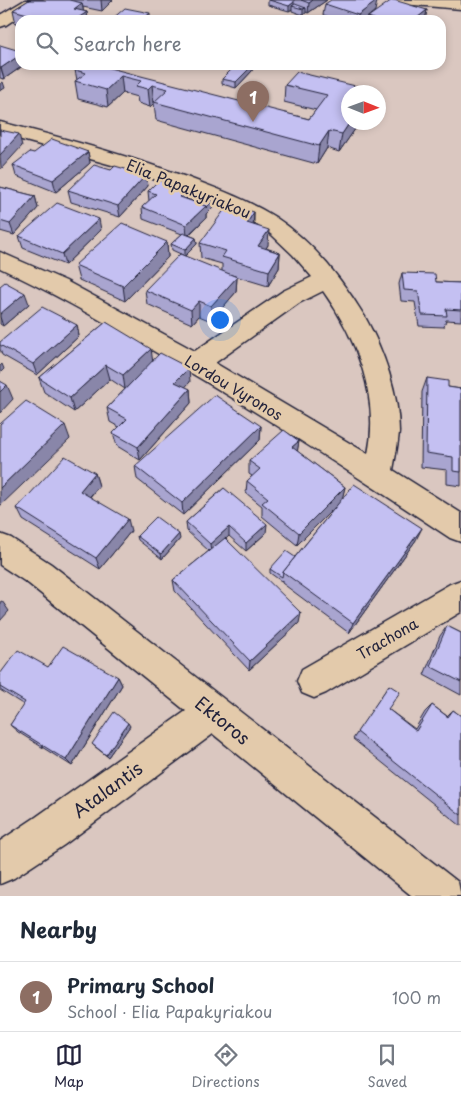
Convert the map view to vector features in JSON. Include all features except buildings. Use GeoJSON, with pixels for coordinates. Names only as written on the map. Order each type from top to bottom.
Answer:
{"type":"FeatureCollection","features":[{"type":"Feature","properties":{"kind":"street"},"geometry":{"type":"LineString","coordinates":[[0,22],[36,0]]}},
{"type":"Feature","properties":{"kind":"street"},"geometry":{"type":"LineString","coordinates":[[402,0],[461,4]]}},
{"type":"Feature","properties":{"kind":"street"},"geometry":{"type":"LineString","coordinates":[[0,9],[15,13]]}},
{"type":"Feature","properties":{"kind":"street","name":"Elia Papakyriakou"},"geometry":{"type":"LineString","coordinates":[[0,128],[57,142],[142,167],[248,210],[268,222],[296,245],[327,279],[359,326],[372,355],[380,386],[385,433],[378,474]]}},
{"type":"Feature","properties":{"kind":"street","name":"Lordou Vyronos"},"geometry":{"type":"LineString","coordinates":[[0,259],[49,280],[196,363],[378,474],[461,529]]}},
{"type":"Feature","properties":{"kind":"street"},"geometry":{"type":"LineString","coordinates":[[196,363],[298,293],[327,279]]}},
{"type":"Feature","properties":{"kind":"street","name":"Ektoros"},"geometry":{"type":"LineString","coordinates":[[0,548],[40,574],[444,896]]}},
{"type":"Feature","properties":{"kind":"street","name":"Trachona"},"geometry":{"type":"LineString","coordinates":[[314,681],[461,596]]}},
{"type":"Feature","properties":{"kind":"street","name":"Atalantis"},"geometry":{"type":"LineString","coordinates":[[0,864],[213,713]]}},
{"type":"Feature","properties":{"kind":"place","name":"Primary School"},"geometry":{"type":"Point","coordinates":[253,122]}}]}
